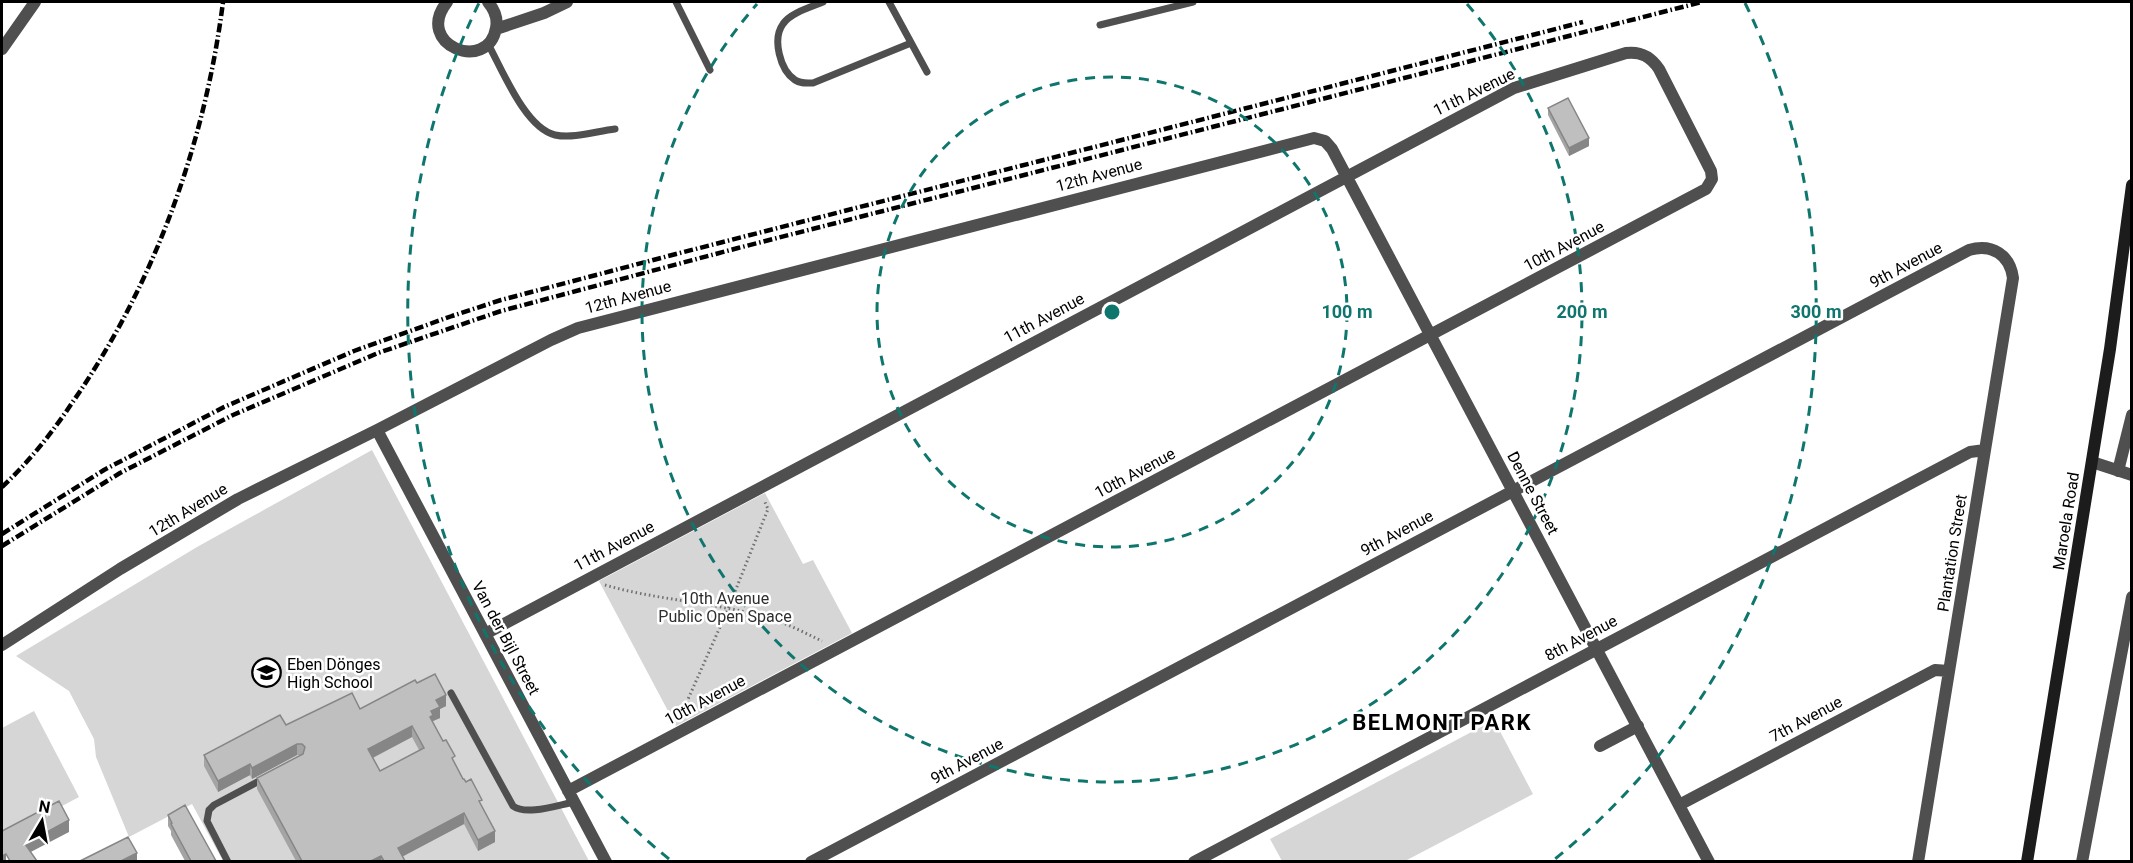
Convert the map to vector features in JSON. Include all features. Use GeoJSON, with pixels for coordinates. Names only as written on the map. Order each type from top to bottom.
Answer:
{"type":"FeatureCollection","features":[{"type":"Feature","properties":{"kind":"street"},"geometry":{"type":"LineString","coordinates":[[2,49],[35,2]]}},
{"type":"Feature","properties":{"kind":"street"},"geometry":{"type":"LineString","coordinates":[[447,2],[439,15],[438,24],[443,40],[449,46],[465,52],[481,49],[488,44],[496,29],[495,13],[488,2]]}},
{"type":"Feature","properties":{"kind":"street"},"geometry":{"type":"LineString","coordinates":[[496,29],[544,13],[567,2]]}},
{"type":"Feature","properties":{"kind":"street","name":"11th Avenue"},"geometry":{"type":"LineString","coordinates":[[485,634],[1514,88],[1626,53],[1643,54],[1655,63],[1709,166],[1712,179]]}},
{"type":"Feature","properties":{"kind":"street","name":"12th Avenue"},"geometry":{"type":"LineString","coordinates":[[2,645],[120,569],[238,499],[551,340],[591,323],[1308,138],[1325,141]]}},
{"type":"Feature","properties":{"kind":"street","name":"Denne Street"},"geometry":{"type":"LineString","coordinates":[[1325,141],[1332,149],[1709,861]]}},
{"type":"Feature","properties":{"kind":"street","name":"10th Avenue"},"geometry":{"type":"LineString","coordinates":[[571,796],[680,731],[1706,189],[1712,179]]}},
{"type":"Feature","properties":{"kind":"street","name":"Maroela Road"},"geometry":{"type":"LineString","coordinates":[[2027,861],[2110,349],[2132,185]]}},
{"type":"Feature","properties":{"kind":"street","name":"9th Avenue"},"geometry":{"type":"LineString","coordinates":[[812,861],[1969,250],[1985,248],[2000,253]]}},
{"type":"Feature","properties":{"kind":"street","name":"Plantation Street"},"geometry":{"type":"LineString","coordinates":[[1918,861],[2013,278],[2010,264],[2000,253]]}},
{"type":"Feature","properties":{"kind":"street"},"geometry":{"type":"LineString","coordinates":[[2118,471],[2132,415]]}},
{"type":"Feature","properties":{"kind":"street","name":"Van der Bijl Street"},"geometry":{"type":"LineString","coordinates":[[377,430],[606,861]]}},
{"type":"Feature","properties":{"kind":"street","name":"8th Avenue"},"geometry":{"type":"LineString","coordinates":[[1194,861],[1970,452],[1985,450]]}},
{"type":"Feature","properties":{"kind":"street"},"geometry":{"type":"LineString","coordinates":[[2092,462],[2132,476]]}},
{"type":"Feature","properties":{"kind":"street"},"geometry":{"type":"LineString","coordinates":[[2082,861],[2132,597]]}},
{"type":"Feature","properties":{"kind":"street","name":"7th Avenue"},"geometry":{"type":"LineString","coordinates":[[1679,805],[1935,670],[1949,671]]}},
{"type":"Feature","properties":{"kind":"street"},"geometry":{"type":"LineString","coordinates":[[1599,746],[1638,726]]}},
{"type":"Feature","properties":{"kind":"lane"},"geometry":{"type":"LineString","coordinates":[[676,2],[711,70]]}},
{"type":"Feature","properties":{"kind":"lane"},"geometry":{"type":"LineString","coordinates":[[824,2],[787,19],[778,34],[777,46],[785,68],[796,81],[803,84],[813,83],[911,43]]}},
{"type":"Feature","properties":{"kind":"lane"},"geometry":{"type":"LineString","coordinates":[[889,2],[927,72]]}},
{"type":"Feature","properties":{"kind":"lane"},"geometry":{"type":"LineString","coordinates":[[1100,25],[1193,2]]}},
{"type":"Feature","properties":{"kind":"lane"},"geometry":{"type":"LineString","coordinates":[[488,44],[520,103],[536,125],[545,132],[570,135],[615,129]]}},
{"type":"Feature","properties":{"kind":"lane"},"geometry":{"type":"LineString","coordinates":[[452,693],[513,806],[517,809],[528,810],[571,796]]}},
{"type":"Feature","properties":{"kind":"lane"},"geometry":{"type":"LineString","coordinates":[[228,861],[207,821],[209,810],[214,805],[272,775]]}},
{"type":"Feature","properties":{"kind":"path"},"geometry":{"type":"LineString","coordinates":[[680,731],[679,721],[728,609],[768,509],[759,488]]}},
{"type":"Feature","properties":{"kind":"path"},"geometry":{"type":"LineString","coordinates":[[596,574],[606,585],[728,609],[782,623],[827,643],[832,651]]}},
{"type":"Feature","properties":{"kind":"green space","name":"Eben Dönges High School"},"geometry":{"type":"Polygon","coordinates":[[[372,450],[589,861],[223,861],[192,804],[129,837],[96,757],[94,739],[69,691],[16,656],[197,547],[372,450]]]}},
{"type":"Feature","properties":{"kind":"green space","name":"10th Avenue Public Open Space"},"geometry":{"type":"Polygon","coordinates":[[[765,493],[803,564],[813,560],[852,633],[676,726],[599,581],[765,493]]]}},
{"type":"Feature","properties":{"kind":"green space"},"geometry":{"type":"Polygon","coordinates":[[[34,711],[79,797],[2,838],[2,728],[34,711]]]}},
{"type":"Feature","properties":{"kind":"green space"},"geometry":{"type":"Polygon","coordinates":[[[1494,720],[1533,794],[1405,861],[1282,861],[1270,839],[1494,720]]]}},
{"type":"Feature","properties":{"kind":"building"},"geometry":{"type":"Polygon","coordinates":[[[1568,98],[1589,138],[1569,148],[1548,108],[1568,98]]]}},
{"type":"Feature","properties":{"kind":"building"},"geometry":{"type":"Polygon","coordinates":[[[435,674],[446,695],[436,700],[440,707],[431,711],[433,715],[430,717],[443,741],[446,740],[455,756],[452,758],[463,779],[466,782],[471,779],[482,800],[479,801],[495,831],[478,840],[464,813],[398,848],[405,861],[384,861],[381,856],[371,861],[302,861],[257,778],[303,754],[305,747],[297,744],[252,768],[250,764],[218,781],[204,755],[280,715],[286,725],[352,693],[360,709],[415,680],[417,683],[435,674]],[[412,726],[368,749],[380,771],[424,748],[412,726]]]}},
{"type":"Feature","properties":{"kind":"building"},"geometry":{"type":"Polygon","coordinates":[[[59,801],[69,820],[25,844],[37,861],[10,861],[6,854],[2,856],[2,831],[59,801]]]}},
{"type":"Feature","properties":{"kind":"building"},"geometry":{"type":"Polygon","coordinates":[[[185,805],[216,861],[191,861],[168,815],[185,805]]]}},
{"type":"Feature","properties":{"kind":"building"},"geometry":{"type":"Polygon","coordinates":[[[128,837],[137,853],[121,861],[80,861],[128,837]]]}},
{"type":"Feature","properties":{"kind":"railway"},"geometry":{"type":"LineString","coordinates":[[2,487],[39,447],[72,403],[128,311],[151,262],[172,212],[189,160],[215,55],[223,2]]}},
{"type":"Feature","properties":{"kind":"railway"},"geometry":{"type":"LineString","coordinates":[[2,546],[120,473],[233,415],[378,353],[501,311],[738,248],[1702,2]]}},
{"type":"Feature","properties":{"kind":"railway"},"geometry":{"type":"LineString","coordinates":[[2,534],[104,470],[224,407],[354,351],[501,300],[1583,22]]}},
{"type":"Feature","properties":{"kind":"place","name":"Eben Dönges High School"},"geometry":{"type":"Point","coordinates":[266,673]}},
{"type":"Feature","properties":{"kind":"district","name":"BELMONT PARK"},"geometry":{"type":"Point","coordinates":[1442,722]}}]}
